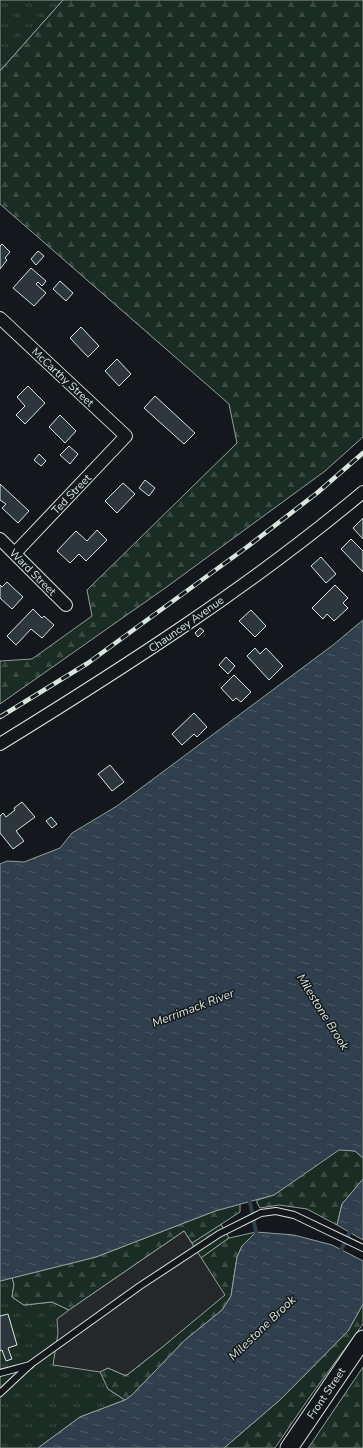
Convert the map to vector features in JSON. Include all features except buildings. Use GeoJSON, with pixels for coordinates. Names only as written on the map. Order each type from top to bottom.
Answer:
{"type":"FeatureCollection","features":[{"type":"Feature","properties":{"kind":"main road","name":"Front Street"},"geometry":{"type":"LineString","coordinates":[[289,1448],[363,1339]]}},
{"type":"Feature","properties":{"kind":"street","name":"McCarthy Street"},"geometry":{"type":"LineString","coordinates":[[0,318],[126,436]]}},
{"type":"Feature","properties":{"kind":"street","name":"Ted Street"},"geometry":{"type":"LineString","coordinates":[[15,553],[126,436]]}},
{"type":"Feature","properties":{"kind":"street","name":"Chauncey Avenue"},"geometry":{"type":"LineString","coordinates":[[0,744],[79,696],[158,644],[273,562],[363,492]]}},
{"type":"Feature","properties":{"kind":"street","name":"Ward Street"},"geometry":{"type":"LineString","coordinates":[[0,539],[66,605]]}},
{"type":"Feature","properties":{"kind":"lane"},"geometry":{"type":"LineString","coordinates":[[0,1392],[32,1364],[140,1286],[219,1234],[261,1213],[276,1210],[294,1215],[363,1248]]}},
{"type":"Feature","properties":{"kind":"lane"},"geometry":{"type":"LineString","coordinates":[[0,1374],[32,1364]]}},
{"type":"Feature","properties":{"kind":"green space"},"geometry":{"type":"Polygon","coordinates":[[[0,0],[63,0],[0,71],[0,0]]]}},
{"type":"Feature","properties":{"kind":"green space"},"geometry":{"type":"Polygon","coordinates":[[[63,0],[363,0],[363,437],[325,471],[168,586],[0,704],[0,661],[32,659],[92,616],[87,590],[237,443],[229,404],[0,204],[0,71],[63,0]]]}},
{"type":"Feature","properties":{"kind":"green space"},"geometry":{"type":"Polygon","coordinates":[[[339,1149],[355,1151],[363,1158],[363,1179],[342,1204],[337,1225],[307,1209],[279,1205],[260,1208],[257,1200],[274,1195],[339,1149]]]}},
{"type":"Feature","properties":{"kind":"green space"},"geometry":{"type":"Polygon","coordinates":[[[240,1204],[240,1212],[192,1243],[184,1231],[69,1310],[52,1302],[24,1305],[12,1297],[14,1284],[12,1278],[96,1257],[215,1211],[240,1204]]]}},
{"type":"Feature","properties":{"kind":"green space"},"geometry":{"type":"Polygon","coordinates":[[[221,1224],[229,1238],[201,1258],[108,1389],[125,1400],[80,1417],[38,1448],[0,1448],[0,1281],[12,1278],[14,1284],[12,1297],[24,1305],[52,1302],[69,1310],[184,1231],[192,1243],[221,1224]]]}},
{"type":"Feature","properties":{"kind":"green space"},"geometry":{"type":"Polygon","coordinates":[[[256,1232],[242,1246],[237,1257],[231,1296],[222,1310],[185,1340],[132,1395],[125,1400],[108,1389],[100,1372],[108,1368],[127,1375],[224,1295],[201,1258],[229,1238],[256,1232]]]}},
{"type":"Feature","properties":{"kind":"green space"},"geometry":{"type":"Polygon","coordinates":[[[363,1304],[363,1324],[309,1398],[275,1448],[224,1448],[281,1399],[348,1331],[363,1304]]]}},
{"type":"Feature","properties":{"kind":"green space"},"geometry":{"type":"Polygon","coordinates":[[[363,1367],[363,1448],[308,1448],[311,1444],[363,1367]]]}},
{"type":"Feature","properties":{"kind":"shaded area"},"geometry":{"type":"Polygon","coordinates":[[[184,1231],[225,1295],[127,1375],[108,1368],[100,1372],[53,1365],[58,1333],[57,1319],[184,1231]]]}},
{"type":"Feature","properties":{"kind":"water","name":"Merrimack River"},"geometry":{"type":"Polygon","coordinates":[[[363,620],[363,1158],[355,1151],[339,1150],[274,1195],[215,1211],[96,1257],[0,1281],[0,864],[7,861],[24,862],[60,848],[72,833],[117,806],[333,645],[363,620]]]}},
{"type":"Feature","properties":{"kind":"water"},"geometry":{"type":"Polygon","coordinates":[[[363,1179],[363,1240],[337,1225],[342,1204],[363,1179]]]}},
{"type":"Feature","properties":{"kind":"water"},"geometry":{"type":"Polygon","coordinates":[[[256,1232],[294,1235],[332,1245],[363,1261],[363,1304],[348,1331],[281,1399],[224,1448],[38,1448],[80,1417],[125,1400],[132,1395],[185,1340],[222,1310],[231,1296],[237,1257],[242,1246],[256,1232]]]}},
{"type":"Feature","properties":{"kind":"waterway"},"geometry":{"type":"LineString","coordinates":[[250,1202],[256,1232]]}},
{"type":"Feature","properties":{"kind":"waterway","name":"Milestone Brook"},"geometry":{"type":"LineString","coordinates":[[339,1254],[352,1228]]}},
{"type":"Feature","properties":{"kind":"railway"},"geometry":{"type":"LineString","coordinates":[[0,717],[88,663],[247,547],[317,493],[363,453]]}}]}
